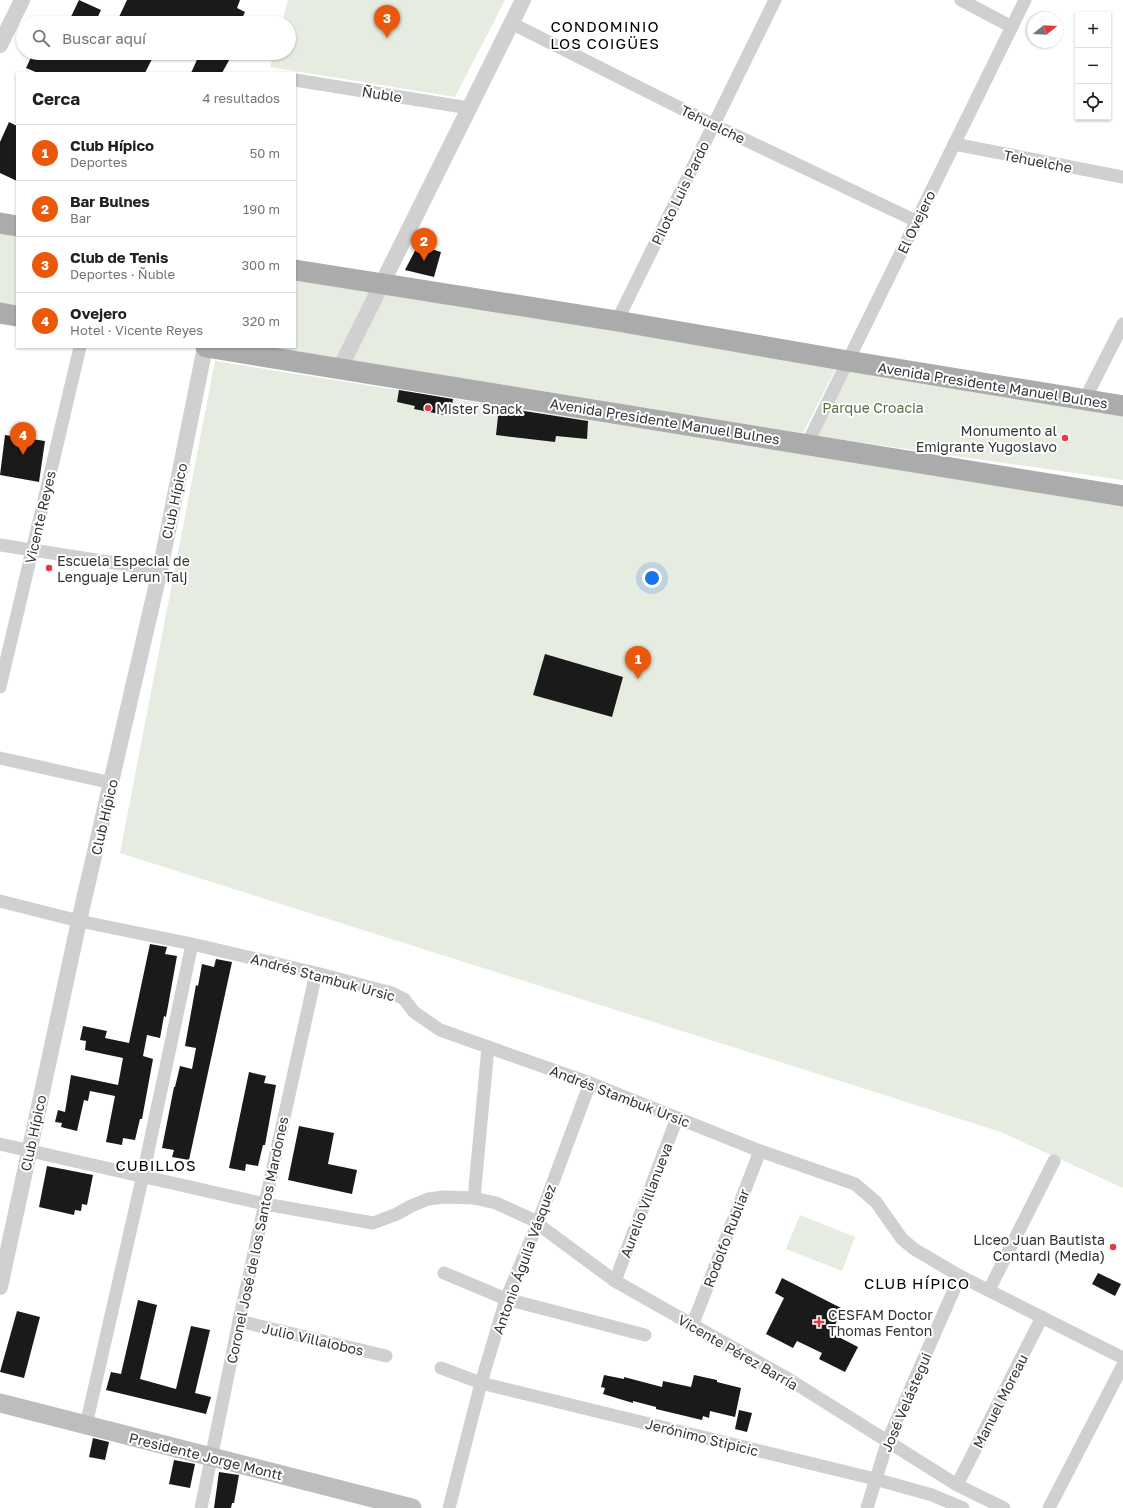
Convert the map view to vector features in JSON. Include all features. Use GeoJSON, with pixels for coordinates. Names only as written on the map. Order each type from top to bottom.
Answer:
{"type":"FeatureCollection","features":[{"type":"Feature","properties":{"kind":"main road"},"geometry":{"type":"LineString","coordinates":[[0,223],[16,226]]}},
{"type":"Feature","properties":{"kind":"main road","name":"Avenida Presidente Manuel Bulnes"},"geometry":{"type":"LineString","coordinates":[[296,270],[617,321],[1123,406]]}},
{"type":"Feature","properties":{"kind":"main road"},"geometry":{"type":"LineString","coordinates":[[0,313],[16,316]]}},
{"type":"Feature","properties":{"kind":"main road","name":"Avenida Presidente Manuel Bulnes"},"geometry":{"type":"LineString","coordinates":[[212,348],[1123,496]]}},
{"type":"Feature","properties":{"kind":"main road","name":"Presidente Jorge Montt"},"geometry":{"type":"LineString","coordinates":[[0,1403],[412,1508]]}},
{"type":"Feature","properties":{"kind":"street"},"geometry":{"type":"LineString","coordinates":[[0,45],[22,0]]}},
{"type":"Feature","properties":{"kind":"street"},"geometry":{"type":"LineString","coordinates":[[340,368],[523,0]]}},
{"type":"Feature","properties":{"kind":"street","name":"Piloto Luis Pardo"},"geometry":{"type":"LineString","coordinates":[[617,321],[775,0]]}},
{"type":"Feature","properties":{"kind":"street"},"geometry":{"type":"LineString","coordinates":[[961,0],[1012,27]]}},
{"type":"Feature","properties":{"kind":"street","name":"El Ovejero"},"geometry":{"type":"LineString","coordinates":[[807,444],[1025,0]]}},
{"type":"Feature","properties":{"kind":"street","name":"Tehuelche"},"geometry":{"type":"LineString","coordinates":[[511,23],[714,125],[916,221]]}},
{"type":"Feature","properties":{"kind":"street","name":"Ñuble"},"geometry":{"type":"LineString","coordinates":[[296,80],[469,108]]}},
{"type":"Feature","properties":{"kind":"street","name":"Tehuelche"},"geometry":{"type":"LineString","coordinates":[[954,144],[1123,177]]}},
{"type":"Feature","properties":{"kind":"street"},"geometry":{"type":"LineString","coordinates":[[1085,399],[1123,324]]}},
{"type":"Feature","properties":{"kind":"street","name":"Vicente Reyes"},"geometry":{"type":"LineString","coordinates":[[0,687],[80,348]]}},
{"type":"Feature","properties":{"kind":"street","name":"Club Hípico"},"geometry":{"type":"LineString","coordinates":[[0,1287],[79,921],[112,784],[160,570],[206,348]]}},
{"type":"Feature","properties":{"kind":"street"},"geometry":{"type":"LineString","coordinates":[[0,545],[160,570]]}},
{"type":"Feature","properties":{"kind":"street"},"geometry":{"type":"LineString","coordinates":[[0,758],[112,784]]}},
{"type":"Feature","properties":{"kind":"street","name":"Andrés Stambuk Ursic"},"geometry":{"type":"LineString","coordinates":[[0,901],[79,921],[192,944],[316,973],[392,993],[404,1000],[414,1012],[440,1030],[590,1084],[760,1151],[855,1184],[876,1202],[902,1239],[914,1249],[960,1276],[1123,1358]]}},
{"type":"Feature","properties":{"kind":"street"},"geometry":{"type":"LineString","coordinates":[[86,1425],[143,1175],[192,944]]}},
{"type":"Feature","properties":{"kind":"street","name":"Coronel José de los Santos Mardones"},"geometry":{"type":"LineString","coordinates":[[201,1508],[239,1321],[316,973]]}},
{"type":"Feature","properties":{"kind":"street"},"geometry":{"type":"LineString","coordinates":[[474,1198],[488,1047]]}},
{"type":"Feature","properties":{"kind":"street","name":"Antonio Águila Vásquez"},"geometry":{"type":"LineString","coordinates":[[450,1508],[481,1383],[506,1299],[537,1225],[590,1084]]}},
{"type":"Feature","properties":{"kind":"street","name":"Aurelio Villanueva"},"geometry":{"type":"LineString","coordinates":[[615,1281],[677,1118]]}},
{"type":"Feature","properties":{"kind":"street","name":"Vicente Pérez Barría"},"geometry":{"type":"LineString","coordinates":[[0,1144],[143,1175],[265,1204],[373,1223],[397,1214],[411,1206],[428,1200],[444,1197],[474,1198],[496,1204],[531,1219],[537,1225],[615,1281],[692,1326],[790,1380],[888,1440],[957,1485],[1004,1508]]}},
{"type":"Feature","properties":{"kind":"street","name":"Rodolfo Rubliar"},"geometry":{"type":"LineString","coordinates":[[692,1326],[760,1151]]}},
{"type":"Feature","properties":{"kind":"street"},"geometry":{"type":"LineString","coordinates":[[990,1290],[1054,1161]]}},
{"type":"Feature","properties":{"kind":"street"},"geometry":{"type":"LineString","coordinates":[[444,1273],[506,1299],[645,1335]]}},
{"type":"Feature","properties":{"kind":"street","name":"José Velástegui"},"geometry":{"type":"LineString","coordinates":[[867,1508],[888,1440],[960,1276]]}},
{"type":"Feature","properties":{"kind":"street","name":"Manuel Moreau"},"geometry":{"type":"LineString","coordinates":[[957,1485],[1042,1317]]}},
{"type":"Feature","properties":{"kind":"street","name":"Julio Villalobos"},"geometry":{"type":"LineString","coordinates":[[239,1321],[386,1356]]}},
{"type":"Feature","properties":{"kind":"street"},"geometry":{"type":"LineString","coordinates":[[1049,1508],[1123,1365]]}},
{"type":"Feature","properties":{"kind":"street","name":"Jerónimo Stipicic"},"geometry":{"type":"LineString","coordinates":[[440,1368],[481,1383],[932,1495],[963,1508]]}},
{"type":"Feature","properties":{"kind":"green space"},"geometry":{"type":"Polygon","coordinates":[[[288,0],[505,0],[455,97],[270,67],[272,60],[296,60],[296,16],[284,16],[288,0]]]}},
{"type":"Feature","properties":{"kind":"green space"},"geometry":{"type":"Polygon","coordinates":[[[0,231],[16,234],[16,306],[0,303],[0,231]]]}},
{"type":"Feature","properties":{"kind":"green space"},"geometry":{"type":"Polygon","coordinates":[[[296,279],[837,366],[803,433],[275,348],[296,348],[296,279]]]}},
{"type":"Feature","properties":{"kind":"green space"},"geometry":{"type":"Polygon","coordinates":[[[215,361],[1123,505],[1123,1188],[1001,1132],[120,853],[215,361]]]}},
{"type":"Feature","properties":{"kind":"green space","name":"Parque Croacia"},"geometry":{"type":"Polygon","coordinates":[[[850,366],[1123,416],[1123,480],[817,436],[850,366]]]}},
{"type":"Feature","properties":{"kind":"green space"},"geometry":{"type":"Polygon","coordinates":[[[800,1215],[855,1237],[842,1271],[786,1249],[800,1215]]]}},
{"type":"Feature","properties":{"kind":"building"},"geometry":{"type":"Polygon","coordinates":[[[79,0],[101,10],[98,16],[71,16],[79,0]]]}},
{"type":"Feature","properties":{"kind":"building"},"geometry":{"type":"Polygon","coordinates":[[[127,0],[240,0],[237,8],[245,12],[243,16],[119,16],[127,0]]]}},
{"type":"Feature","properties":{"kind":"building"},"geometry":{"type":"Polygon","coordinates":[[[30,60],[152,60],[146,72],[36,72],[26,68],[30,60]]]}},
{"type":"Feature","properties":{"kind":"building"},"geometry":{"type":"Polygon","coordinates":[[[197,60],[229,60],[223,72],[191,72],[197,60]]]}},
{"type":"Feature","properties":{"kind":"building"},"geometry":{"type":"Polygon","coordinates":[[[9,122],[16,126],[16,181],[0,173],[0,142],[9,122]]]}},
{"type":"Feature","properties":{"kind":"building"},"geometry":{"type":"Polygon","coordinates":[[[418,245],[441,252],[434,277],[405,270],[418,245]]]}},
{"type":"Feature","properties":{"kind":"building"},"geometry":{"type":"Polygon","coordinates":[[[399,390],[453,399],[450,416],[414,409],[415,406],[397,402],[399,390]]]}},
{"type":"Feature","properties":{"kind":"building"},"geometry":{"type":"Polygon","coordinates":[[[499,407],[588,421],[587,439],[556,436],[555,442],[496,435],[499,407]]]}},
{"type":"Feature","properties":{"kind":"building"},"geometry":{"type":"Polygon","coordinates":[[[5,435],[45,441],[39,482],[0,475],[5,435]]]}},
{"type":"Feature","properties":{"kind":"building"},"geometry":{"type":"Polygon","coordinates":[[[545,654],[623,677],[612,717],[533,695],[545,654]]]}},
{"type":"Feature","properties":{"kind":"building"},"geometry":{"type":"Polygon","coordinates":[[[150,944],[167,947],[165,954],[177,956],[166,1017],[164,1016],[160,1038],[147,1035],[143,1056],[153,1059],[142,1119],[140,1119],[135,1140],[123,1138],[122,1145],[106,1142],[115,1096],[90,1091],[88,1101],[84,1100],[77,1131],[61,1127],[62,1123],[55,1122],[58,1110],[65,1112],[71,1075],[118,1085],[123,1058],[85,1050],[86,1041],[80,1040],[83,1026],[107,1031],[105,1038],[129,1043],[150,944]]]}},
{"type":"Feature","properties":{"kind":"building"},"geometry":{"type":"Polygon","coordinates":[[[216,959],[232,962],[189,1160],[172,1157],[174,1150],[162,1148],[174,1087],[180,1066],[192,1069],[196,1048],[185,1046],[196,985],[198,986],[202,964],[214,967],[216,959]]]}},
{"type":"Feature","properties":{"kind":"building"},"geometry":{"type":"Polygon","coordinates":[[[249,1072],[266,1076],[264,1083],[276,1085],[265,1145],[263,1145],[258,1166],[246,1164],[245,1171],[229,1168],[249,1072]]]}},
{"type":"Feature","properties":{"kind":"building"},"geometry":{"type":"Polygon","coordinates":[[[299,1126],[334,1133],[328,1164],[357,1170],[352,1194],[288,1180],[299,1126]]]}},
{"type":"Feature","properties":{"kind":"building"},"geometry":{"type":"Polygon","coordinates":[[[47,1166],[93,1175],[87,1205],[82,1204],[81,1211],[75,1210],[74,1215],[39,1207],[47,1166]]]}},
{"type":"Feature","properties":{"kind":"building"},"geometry":{"type":"Polygon","coordinates":[[[1098,1273],[1121,1284],[1115,1296],[1092,1284],[1098,1273]]]}},
{"type":"Feature","properties":{"kind":"building"},"geometry":{"type":"Polygon","coordinates":[[[782,1278],[843,1309],[831,1333],[858,1347],[845,1372],[819,1359],[822,1353],[797,1341],[793,1348],[766,1334],[784,1298],[775,1293],[782,1278]]]}},
{"type":"Feature","properties":{"kind":"building"},"geometry":{"type":"Polygon","coordinates":[[[138,1300],[157,1305],[140,1379],[176,1389],[191,1326],[210,1330],[195,1393],[211,1397],[206,1414],[106,1390],[111,1372],[121,1374],[138,1300]]]}},
{"type":"Feature","properties":{"kind":"building"},"geometry":{"type":"Polygon","coordinates":[[[17,1311],[40,1317],[24,1378],[0,1372],[17,1311]]]}},
{"type":"Feature","properties":{"kind":"building"},"geometry":{"type":"Polygon","coordinates":[[[604,1375],[624,1379],[624,1377],[662,1387],[663,1381],[691,1387],[694,1375],[717,1380],[717,1382],[741,1388],[735,1417],[710,1411],[709,1418],[703,1416],[702,1420],[603,1394],[605,1388],[601,1387],[604,1375]]]}},
{"type":"Feature","properties":{"kind":"building"},"geometry":{"type":"Polygon","coordinates":[[[739,1410],[752,1413],[747,1432],[735,1429],[739,1410]]]}},
{"type":"Feature","properties":{"kind":"building"},"geometry":{"type":"Polygon","coordinates":[[[93,1438],[109,1442],[105,1460],[89,1457],[93,1438]]]}},
{"type":"Feature","properties":{"kind":"building"},"geometry":{"type":"Polygon","coordinates":[[[174,1460],[195,1464],[190,1488],[169,1484],[174,1460]]]}},
{"type":"Feature","properties":{"kind":"building"},"geometry":{"type":"Polygon","coordinates":[[[219,1472],[239,1475],[234,1503],[232,1503],[231,1508],[214,1508],[219,1472]]]}},
{"type":"Feature","properties":{"kind":"place","name":"Club de Tenis"},"geometry":{"type":"Point","coordinates":[387,38]}},
{"type":"Feature","properties":{"kind":"place","name":"Bar Bulnes"},"geometry":{"type":"Point","coordinates":[424,261]}},
{"type":"Feature","properties":{"kind":"place","name":"Mister Snack"},"geometry":{"type":"Point","coordinates":[428,408]}},
{"type":"Feature","properties":{"kind":"place","name":"Monumento al Emigrante Yugoslavo"},"geometry":{"type":"Point","coordinates":[1065,438]}},
{"type":"Feature","properties":{"kind":"place","name":"Ovejero"},"geometry":{"type":"Point","coordinates":[23,455]}},
{"type":"Feature","properties":{"kind":"place","name":"Escuela Especial de Lenguaje Lerun Talj"},"geometry":{"type":"Point","coordinates":[49,568]}},
{"type":"Feature","properties":{"kind":"place","name":"Club Hípico"},"geometry":{"type":"Point","coordinates":[638,679]}},
{"type":"Feature","properties":{"kind":"place","name":"Liceo Juan Bautista Contardi (Media)"},"geometry":{"type":"Point","coordinates":[1113,1247]}},
{"type":"Feature","properties":{"kind":"place","name":"CESFAM Doctor Thomas Fenton"},"geometry":{"type":"Point","coordinates":[819,1322]}},
{"type":"Feature","properties":{"kind":"district","name":"CONDOMINIO LOS COIGÜES"},"geometry":{"type":"Point","coordinates":[605,34]}},
{"type":"Feature","properties":{"kind":"district","name":"CUBILLOS"},"geometry":{"type":"Point","coordinates":[156,1165]}},
{"type":"Feature","properties":{"kind":"district","name":"CLUB HÍPICO"},"geometry":{"type":"Point","coordinates":[917,1283]}}]}
